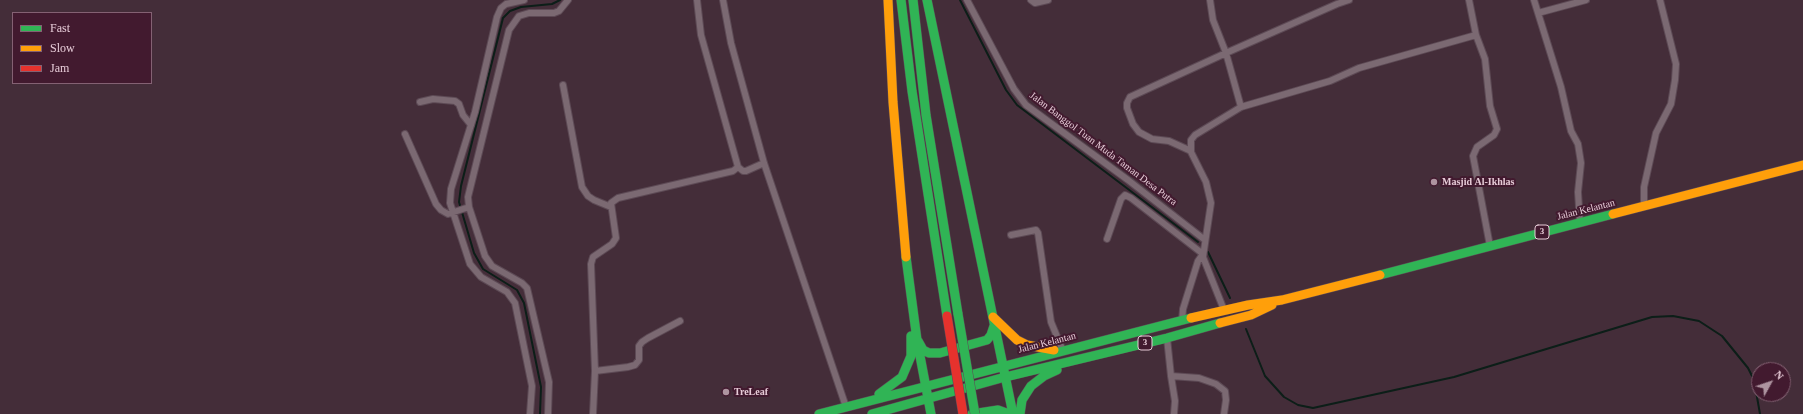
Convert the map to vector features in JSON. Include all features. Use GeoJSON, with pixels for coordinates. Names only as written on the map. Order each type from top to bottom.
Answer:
{"type":"FeatureCollection","features":[{"type":"Feature","properties":{"kind":"main road"},"geometry":{"type":"LineString","coordinates":[[888,0],[893,102],[908,278],[931,414]]}},
{"type":"Feature","properties":{"kind":"main road"},"geometry":{"type":"LineString","coordinates":[[901,0],[913,98],[946,316],[963,414]]}},
{"type":"Feature","properties":{"kind":"main road"},"geometry":{"type":"LineString","coordinates":[[913,0],[926,115],[974,414],[998,410],[1009,414]]}},
{"type":"Feature","properties":{"kind":"main road"},"geometry":{"type":"LineString","coordinates":[[927,0],[994,322],[1004,377],[1013,414]]}},
{"type":"Feature","properties":{"kind":"main road","name":"Jalan Kelantan"},"geometry":{"type":"LineString","coordinates":[[819,414],[1248,304],[1282,300],[1803,165]]}},
{"type":"Feature","properties":{"kind":"main road"},"geometry":{"type":"LineString","coordinates":[[867,401],[889,388],[902,377],[911,356],[912,346],[907,305],[908,278]]}},
{"type":"Feature","properties":{"kind":"main road","name":"Jalan Kelantan"},"geometry":{"type":"LineString","coordinates":[[872,414],[1004,377],[1167,338],[1251,315],[1282,300]]}},
{"type":"Feature","properties":{"kind":"main road"},"geometry":{"type":"LineString","coordinates":[[918,340],[923,350],[929,353],[940,353],[987,340],[991,335],[994,322]]}},
{"type":"Feature","properties":{"kind":"main road"},"geometry":{"type":"LineString","coordinates":[[994,322],[1011,336],[1027,346],[1063,351]]}},
{"type":"Feature","properties":{"kind":"main road"},"geometry":{"type":"LineString","coordinates":[[1020,414],[1022,400],[1031,386],[1044,376],[1087,356]]}},
{"type":"Feature","properties":{"kind":"street"},"geometry":{"type":"LineString","coordinates":[[524,0],[506,4],[497,17],[471,125],[451,189],[450,203],[470,264],[481,277],[507,292],[515,303],[520,337],[532,386],[530,414]]}},
{"type":"Feature","properties":{"kind":"street"},"geometry":{"type":"LineString","coordinates":[[548,414],[549,382],[527,288],[522,283],[492,266],[485,256],[467,207],[472,176],[509,30],[519,16],[528,13],[554,13],[559,10],[568,0]]}},
{"type":"Feature","properties":{"kind":"street"},"geometry":{"type":"LineString","coordinates":[[697,0],[701,35],[738,167],[743,171],[746,171],[763,164]]}},
{"type":"Feature","properties":{"kind":"street"},"geometry":{"type":"LineString","coordinates":[[723,0],[731,43],[763,164],[846,407]]}},
{"type":"Feature","properties":{"kind":"street","name":"Jalan Banggol Tuan Muda Taman Desa Putra"},"geometry":{"type":"LineString","coordinates":[[967,0],[1014,89],[1026,105],[1128,180],[1205,240]]}},
{"type":"Feature","properties":{"kind":"street"},"geometry":{"type":"LineString","coordinates":[[1031,0],[1035,3],[1048,0]]}},
{"type":"Feature","properties":{"kind":"street"},"geometry":{"type":"LineString","coordinates":[[1210,0],[1213,20],[1226,53],[1241,106]]}},
{"type":"Feature","properties":{"kind":"street"},"geometry":{"type":"LineString","coordinates":[[1191,151],[1169,141],[1152,139],[1139,132],[1133,124],[1127,103],[1134,94],[1349,0]]}},
{"type":"Feature","properties":{"kind":"street"},"geometry":{"type":"LineString","coordinates":[[1469,0],[1476,35],[1484,59],[1490,106],[1497,129],[1494,135],[1477,147],[1473,156],[1490,246]]}},
{"type":"Feature","properties":{"kind":"street"},"geometry":{"type":"LineString","coordinates":[[1534,0],[1561,87],[1571,130],[1578,144],[1581,163],[1578,192],[1580,223]]}},
{"type":"Feature","properties":{"kind":"street"},"geometry":{"type":"LineString","coordinates":[[1538,13],[1586,0]]}},
{"type":"Feature","properties":{"kind":"street"},"geometry":{"type":"LineString","coordinates":[[1644,206],[1644,187],[1656,133],[1671,104],[1675,80],[1676,64],[1660,0]]}},
{"type":"Feature","properties":{"kind":"street"},"geometry":{"type":"LineString","coordinates":[[1182,321],[1183,309],[1198,261],[1203,254],[1211,203],[1206,182],[1191,151],[1191,140],[1195,135],[1241,106],[1330,81],[1360,68],[1476,35]]}},
{"type":"Feature","properties":{"kind":"street"},"geometry":{"type":"LineString","coordinates":[[563,85],[582,187],[588,196],[611,207]]}},
{"type":"Feature","properties":{"kind":"street"},"geometry":{"type":"LineString","coordinates":[[420,102],[434,99],[455,101],[459,104],[471,125]]}},
{"type":"Feature","properties":{"kind":"street"},"geometry":{"type":"LineString","coordinates":[[405,134],[436,204],[441,210],[448,214],[467,207]]}},
{"type":"Feature","properties":{"kind":"street"},"geometry":{"type":"LineString","coordinates":[[593,414],[595,370],[591,264],[593,257],[612,244],[616,238],[611,207],[612,201],[618,198],[733,171],[738,167]]}},
{"type":"Feature","properties":{"kind":"street"},"geometry":{"type":"LineString","coordinates":[[1107,239],[1121,199],[1125,195],[1131,198],[1203,254],[1224,310]]}},
{"type":"Feature","properties":{"kind":"street"},"geometry":{"type":"LineString","coordinates":[[1011,235],[1036,230],[1038,233],[1050,322],[1063,351]]}},
{"type":"Feature","properties":{"kind":"street"},"geometry":{"type":"LineString","coordinates":[[595,370],[628,367],[635,364],[639,360],[639,346],[642,342],[680,321]]}},
{"type":"Feature","properties":{"kind":"street"},"geometry":{"type":"LineString","coordinates":[[1167,338],[1175,401],[1174,414]]}},
{"type":"Feature","properties":{"kind":"street"},"geometry":{"type":"LineString","coordinates":[[1171,376],[1199,378],[1216,384],[1224,391],[1226,400],[1224,414]]}},
{"type":"Feature","properties":{"kind":"waterway"},"geometry":{"type":"LineString","coordinates":[[540,414],[541,387],[524,303],[517,290],[483,269],[474,253],[459,202],[461,186],[503,18],[510,11],[521,7],[552,4],[560,0]]}},
{"type":"Feature","properties":{"kind":"waterway"},"geometry":{"type":"LineString","coordinates":[[960,0],[1006,90],[1017,105],[1198,242]]}},
{"type":"Feature","properties":{"kind":"waterway"},"geometry":{"type":"LineString","coordinates":[[1208,252],[1230,298]]}},
{"type":"Feature","properties":{"kind":"waterway"},"geometry":{"type":"LineString","coordinates":[[1246,329],[1265,376],[1284,397],[1298,405],[1313,408],[1454,377],[1652,317],[1673,316],[1699,321],[1722,336],[1748,368],[1754,380],[1760,414]]}},
{"type":"Feature","properties":{"kind":"traffic: fast"},"geometry":{"type":"LineString","coordinates":[[901,0],[912,91],[947,316]]}},
{"type":"Feature","properties":{"kind":"traffic: fast"},"geometry":{"type":"LineString","coordinates":[[913,0],[926,115],[958,314]]}},
{"type":"Feature","properties":{"kind":"traffic: fast"},"geometry":{"type":"LineString","coordinates":[[927,0],[1013,414]]}},
{"type":"Feature","properties":{"kind":"traffic: fast"},"geometry":{"type":"LineString","coordinates":[[1380,275],[1613,214]]}},
{"type":"Feature","properties":{"kind":"traffic: fast"},"geometry":{"type":"LineString","coordinates":[[906,257],[917,340],[931,414]]}},
{"type":"Feature","properties":{"kind":"traffic: fast"},"geometry":{"type":"LineString","coordinates":[[958,314],[975,414]]}},
{"type":"Feature","properties":{"kind":"traffic: fast"},"geometry":{"type":"LineString","coordinates":[[819,414],[1191,318]]}},
{"type":"Feature","properties":{"kind":"traffic: fast"},"geometry":{"type":"LineString","coordinates":[[872,414],[1005,377],[1167,338],[1220,323]]}},
{"type":"Feature","properties":{"kind":"traffic: fast"},"geometry":{"type":"LineString","coordinates":[[918,341],[923,350],[929,353],[940,353],[987,340],[991,335],[994,326]]}},
{"type":"Feature","properties":{"kind":"traffic: fast"},"geometry":{"type":"LineString","coordinates":[[879,394],[902,377],[911,356],[911,336]]}},
{"type":"Feature","properties":{"kind":"traffic: fast"},"geometry":{"type":"LineString","coordinates":[[1020,414],[1022,400],[1031,386],[1044,376],[1057,370]]}},
{"type":"Feature","properties":{"kind":"traffic: fast"},"geometry":{"type":"LineString","coordinates":[[972,414],[998,410],[1009,414]]}},
{"type":"Feature","properties":{"kind":"traffic: slow"},"geometry":{"type":"LineString","coordinates":[[888,0],[893,102],[906,257]]}},
{"type":"Feature","properties":{"kind":"traffic: slow"},"geometry":{"type":"LineString","coordinates":[[1613,214],[1803,165]]}},
{"type":"Feature","properties":{"kind":"traffic: slow"},"geometry":{"type":"LineString","coordinates":[[1191,318],[1248,305],[1282,300],[1380,275]]}},
{"type":"Feature","properties":{"kind":"traffic: slow"},"geometry":{"type":"LineString","coordinates":[[1220,323],[1251,315],[1272,305]]}},
{"type":"Feature","properties":{"kind":"traffic: slow"},"geometry":{"type":"LineString","coordinates":[[993,317],[1017,340],[1027,345],[1054,350]]}},
{"type":"Feature","properties":{"kind":"traffic: jam"},"geometry":{"type":"LineString","coordinates":[[947,316],[963,414]]}},
{"type":"Feature","properties":{"kind":"place","name":"Masjid Al-Ikhlas"},"geometry":{"type":"Point","coordinates":[1434,182]}},
{"type":"Feature","properties":{"kind":"place","name":"TreLeaf"},"geometry":{"type":"Point","coordinates":[726,392]}}]}
